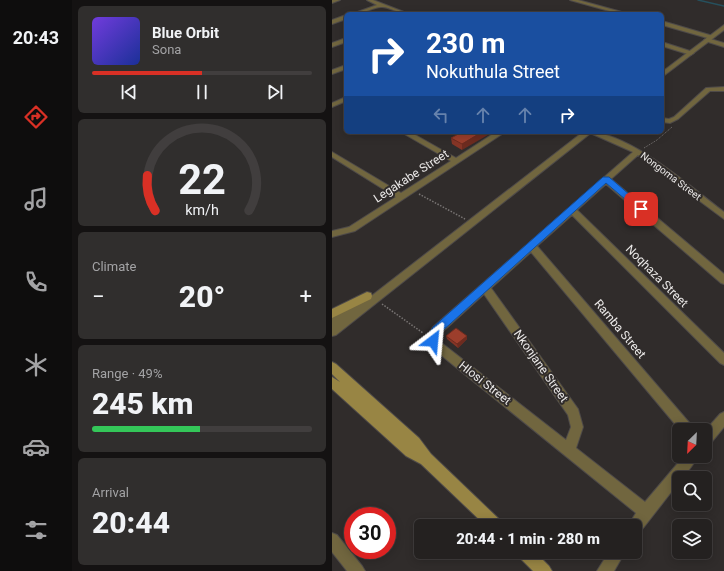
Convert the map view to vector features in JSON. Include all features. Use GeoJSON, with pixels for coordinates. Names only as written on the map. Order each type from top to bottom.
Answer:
{"type":"FeatureCollection","features":[{"type":"Feature","properties":{"kind":"main road"},"geometry":{"type":"LineString","coordinates":[[332,314],[371,298]]}},
{"type":"Feature","properties":{"kind":"main road"},"geometry":{"type":"LineString","coordinates":[[332,367],[414,442],[426,460],[489,519]]}},
{"type":"Feature","properties":{"kind":"main road"},"geometry":{"type":"LineString","coordinates":[[332,382],[411,452],[426,460]]}},
{"type":"Feature","properties":{"kind":"main road"},"geometry":{"type":"LineString","coordinates":[[531,559],[544,571]]}},
{"type":"Feature","properties":{"kind":"street"},"geometry":{"type":"LineString","coordinates":[[332,2],[338,0]]}},
{"type":"Feature","properties":{"kind":"street"},"geometry":{"type":"LineString","coordinates":[[369,0],[401,12]]}},
{"type":"Feature","properties":{"kind":"street"},"geometry":{"type":"LineString","coordinates":[[572,0],[618,12]]}},
{"type":"Feature","properties":{"kind":"street"},"geometry":{"type":"LineString","coordinates":[[361,12],[382,5]]}},
{"type":"Feature","properties":{"kind":"street"},"geometry":{"type":"LineString","coordinates":[[332,22],[344,18]]}},
{"type":"Feature","properties":{"kind":"street"},"geometry":{"type":"LineString","coordinates":[[664,24],[709,38],[724,45]]}},
{"type":"Feature","properties":{"kind":"street"},"geometry":{"type":"LineString","coordinates":[[664,73],[724,27]]}},
{"type":"Feature","properties":{"kind":"street"},"geometry":{"type":"LineString","coordinates":[[332,45],[344,41]]}},
{"type":"Feature","properties":{"kind":"street"},"geometry":{"type":"LineString","coordinates":[[664,45],[691,53]]}},
{"type":"Feature","properties":{"kind":"street"},"geometry":{"type":"LineString","coordinates":[[332,72],[344,68]]}},
{"type":"Feature","properties":{"kind":"street"},"geometry":{"type":"LineString","coordinates":[[664,120],[672,120],[708,89],[724,89]]}},
{"type":"Feature","properties":{"kind":"street"},"geometry":{"type":"LineString","coordinates":[[332,105],[344,100]]}},
{"type":"Feature","properties":{"kind":"street"},"geometry":{"type":"LineString","coordinates":[[409,134],[457,161]]}},
{"type":"Feature","properties":{"kind":"street","name":"Legakabe Street"},"geometry":{"type":"LineString","coordinates":[[332,234],[352,229],[497,134]]}},
{"type":"Feature","properties":{"kind":"street"},"geometry":{"type":"LineString","coordinates":[[332,332],[371,298],[450,236],[454,235],[585,134]]}},
{"type":"Feature","properties":{"kind":"street","name":"Nongoma Street"},"geometry":{"type":"LineString","coordinates":[[597,134],[638,151],[724,216]]}},
{"type":"Feature","properties":{"kind":"street"},"geometry":{"type":"LineString","coordinates":[[432,336],[638,151]]}},
{"type":"Feature","properties":{"kind":"street"},"geometry":{"type":"LineString","coordinates":[[332,154],[402,197]]}},
{"type":"Feature","properties":{"kind":"street"},"geometry":{"type":"LineString","coordinates":[[606,179],[724,280]]}},
{"type":"Feature","properties":{"kind":"street","name":"Noqhaza Street"},"geometry":{"type":"LineString","coordinates":[[572,210],[724,360]]}},
{"type":"Feature","properties":{"kind":"street","name":"Ramba Street"},"geometry":{"type":"LineString","coordinates":[[531,246],[682,423]]}},
{"type":"Feature","properties":{"kind":"street","name":"Nkonjane Street"},"geometry":{"type":"LineString","coordinates":[[486,288],[574,413],[577,427],[569,450]]}},
{"type":"Feature","properties":{"kind":"street"},"geometry":{"type":"LineString","coordinates":[[332,323],[371,298]]}},
{"type":"Feature","properties":{"kind":"street","name":"Hlosi Street"},"geometry":{"type":"LineString","coordinates":[[432,336],[435,344],[646,512]]}},
{"type":"Feature","properties":{"kind":"street"},"geometry":{"type":"LineString","coordinates":[[712,432],[724,418]]}},
{"type":"Feature","properties":{"kind":"street"},"geometry":{"type":"LineString","coordinates":[[641,519],[686,463]]}},
{"type":"Feature","properties":{"kind":"street"},"geometry":{"type":"LineString","coordinates":[[332,541],[358,571]]}},
{"type":"Feature","properties":{"kind":"street"},"geometry":{"type":"LineString","coordinates":[[605,571],[613,559]]}},
{"type":"Feature","properties":{"kind":"path"},"geometry":{"type":"LineString","coordinates":[[664,134],[673,126],[672,120]]}},
{"type":"Feature","properties":{"kind":"path"},"geometry":{"type":"LineString","coordinates":[[638,151],[657,140],[664,134]]}},
{"type":"Feature","properties":{"kind":"path"},"geometry":{"type":"LineString","coordinates":[[412,190],[471,222]]}},
{"type":"Feature","properties":{"kind":"path"},"geometry":{"type":"LineString","coordinates":[[371,298],[426,334],[432,336]]}},
{"type":"Feature","properties":{"kind":"building"},"geometry":{"type":"Polygon","coordinates":[[[458,134],[479,134],[462,144],[451,138],[458,134]]]}},
{"type":"Feature","properties":{"kind":"building"},"geometry":{"type":"Polygon","coordinates":[[[456,328],[467,336],[457,344],[446,336],[456,328]]]}},
{"type":"Feature","properties":{"kind":"waterway"},"geometry":{"type":"LineString","coordinates":[[698,0],[724,6]]}},
{"type":"Feature","properties":{"kind":"route"},"geometry":{"type":"LineString","coordinates":[[433,341],[432,336],[437,330],[486,288],[606,179],[641,209]]}}]}
